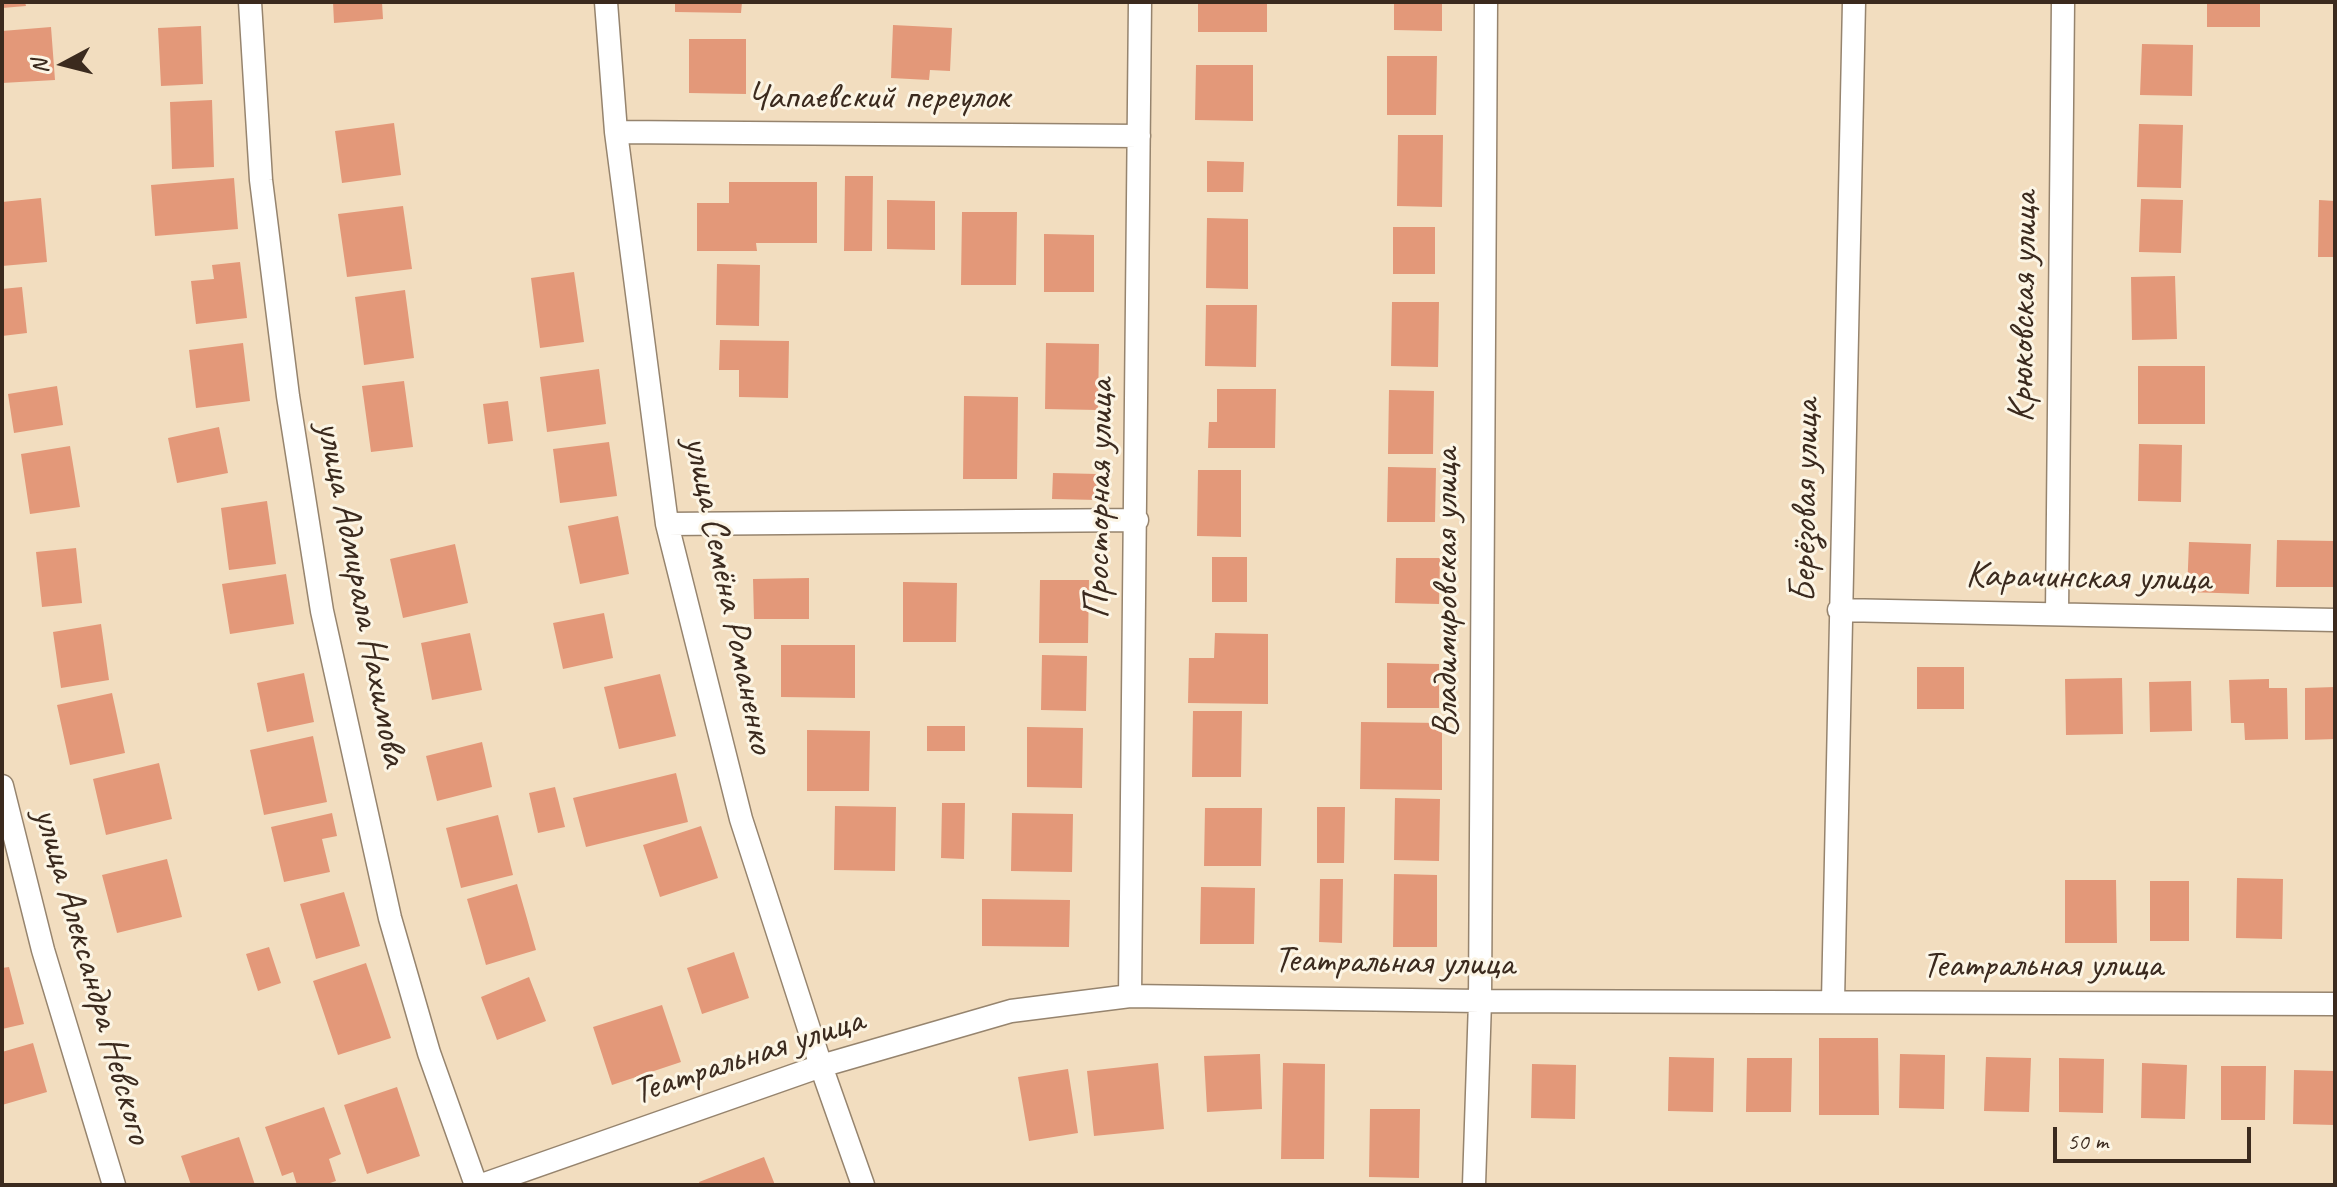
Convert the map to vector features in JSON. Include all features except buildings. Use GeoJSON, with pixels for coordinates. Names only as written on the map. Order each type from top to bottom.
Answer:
{"type":"FeatureCollection","features":[{"type":"Feature","properties":{"kind":"street","name":"улица Адмирала Нахимова"},"geometry":{"type":"LineString","coordinates":[[250,2],[261,180],[288,396],[322,611],[390,918],[429,1053],[479,1185]]}},
{"type":"Feature","properties":{"kind":"street","name":"улица Семёна Романенко"},"geometry":{"type":"LineString","coordinates":[[606,2],[616,132],[667,524],[741,819],[863,1185]]}},
{"type":"Feature","properties":{"kind":"street","name":"Просторная улица"},"geometry":{"type":"LineString","coordinates":[[1130,996],[1140,2]]}},
{"type":"Feature","properties":{"kind":"street","name":"Владимировская улица"},"geometry":{"type":"LineString","coordinates":[[1474,1185],[1480,1001],[1486,2]]}},
{"type":"Feature","properties":{"kind":"street","name":"Берёзовая улица"},"geometry":{"type":"LineString","coordinates":[[1833,1001],[1854,2]]}},
{"type":"Feature","properties":{"kind":"street","name":"Крюковская улица"},"geometry":{"type":"LineString","coordinates":[[2057,613],[2063,2]]}},
{"type":"Feature","properties":{"kind":"street","name":"Чапаевский переулок"},"geometry":{"type":"LineString","coordinates":[[616,132],[1139,136]]}},
{"type":"Feature","properties":{"kind":"street"},"geometry":{"type":"LineString","coordinates":[[667,524],[1137,520]]}},
{"type":"Feature","properties":{"kind":"street","name":"Карачинская улица"},"geometry":{"type":"LineString","coordinates":[[1839,610],[2335,620]]}},
{"type":"Feature","properties":{"kind":"street","name":"улица Александра Невского"},"geometry":{"type":"LineString","coordinates":[[2,786],[43,950],[114,1185]]}},
{"type":"Feature","properties":{"kind":"street","name":"Театральная улица"},"geometry":{"type":"LineString","coordinates":[[479,1185],[821,1066],[1011,1011],[1130,996],[1480,1001],[2335,1004]]}}]}
